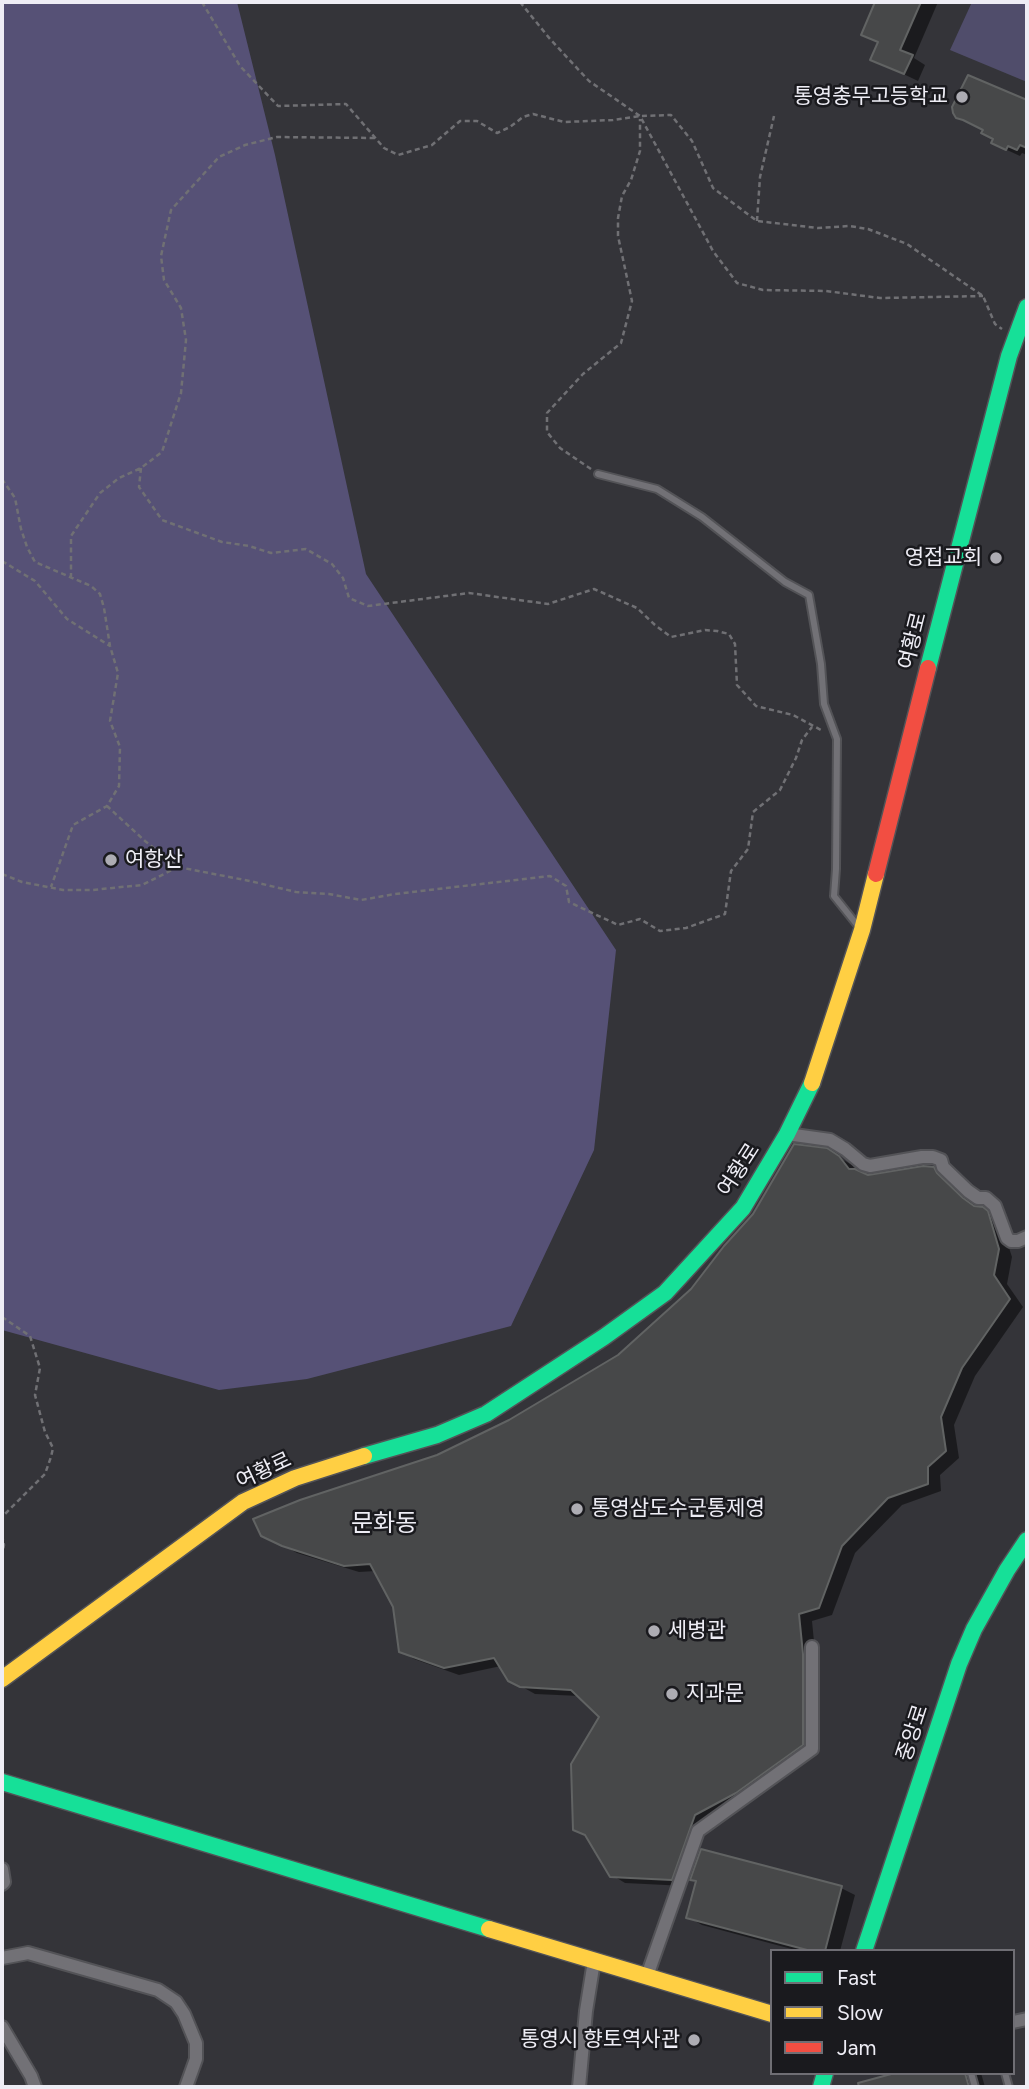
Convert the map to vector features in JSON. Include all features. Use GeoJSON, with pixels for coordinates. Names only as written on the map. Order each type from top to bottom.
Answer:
{"type":"FeatureCollection","features":[{"type":"Feature","properties":{"kind":"street","name":"여황로"},"geometry":{"type":"LineString","coordinates":[[2,1679],[243,1502],[295,1478],[437,1435],[486,1414],[604,1337],[665,1293],[743,1208],[787,1134],[811,1087],[831,1030],[862,930],[973,489],[1015,340],[1027,307]]}},
{"type":"Feature","properties":{"kind":"street"},"geometry":{"type":"LineString","coordinates":[[787,1134],[830,1140],[863,1164],[870,1166],[933,1157],[941,1160],[943,1167],[968,1191],[978,1198],[986,1198],[995,1206],[1007,1238],[1018,1241],[1027,1237]]}},
{"type":"Feature","properties":{"kind":"street","name":"중앙로"},"geometry":{"type":"LineString","coordinates":[[865,1949],[958,1664],[1000,1581],[1027,1540]]}},
{"type":"Feature","properties":{"kind":"street"},"geometry":{"type":"LineString","coordinates":[[647,1976],[698,1831],[812,1749],[812,1647]]}},
{"type":"Feature","properties":{"kind":"street"},"geometry":{"type":"LineString","coordinates":[[2,1782],[770,2013]]}},
{"type":"Feature","properties":{"kind":"street"},"geometry":{"type":"LineString","coordinates":[[2,1869],[2,1884]]}},
{"type":"Feature","properties":{"kind":"street"},"geometry":{"type":"LineString","coordinates":[[2,1958],[29,1954],[158,1990],[176,2002],[196,2043],[196,2059],[186,2087]]}},
{"type":"Feature","properties":{"kind":"street"},"geometry":{"type":"LineString","coordinates":[[579,2087],[594,1961]]}},
{"type":"Feature","properties":{"kind":"street"},"geometry":{"type":"LineString","coordinates":[[2,2027],[35,2087]]}},
{"type":"Feature","properties":{"kind":"lane"},"geometry":{"type":"LineString","coordinates":[[598,474],[657,489],[702,517],[785,582],[809,595],[821,664],[824,704],[837,739],[834,896],[862,930]]}},
{"type":"Feature","properties":{"kind":"path"},"geometry":{"type":"LineString","coordinates":[[202,2],[240,66],[278,106],[346,104],[384,149],[398,155],[432,145],[460,121],[477,121],[496,134],[523,117],[533,114],[564,122],[671,115],[692,141],[713,188],[757,221],[818,228],[849,226],[868,229],[907,244],[983,296],[995,324],[1015,340]]}},
{"type":"Feature","properties":{"kind":"path"},"geometry":{"type":"LineString","coordinates":[[520,2],[589,81],[640,116],[713,250],[737,284],[763,290],[826,291],[880,299],[983,296]]}},
{"type":"Feature","properties":{"kind":"path"},"geometry":{"type":"LineString","coordinates":[[598,474],[560,448],[547,432],[547,413],[583,374],[621,343],[632,301],[618,236],[618,218],[622,196],[631,180],[640,151],[640,116]]}},
{"type":"Feature","properties":{"kind":"path"},"geometry":{"type":"LineString","coordinates":[[757,221],[760,177],[774,116]]}},
{"type":"Feature","properties":{"kind":"path"},"geometry":{"type":"LineString","coordinates":[[71,578],[71,536],[100,493],[162,452],[181,393],[186,340],[181,308],[164,280],[161,256],[171,210],[219,157],[245,145],[277,137],[375,138]]}},
{"type":"Feature","properties":{"kind":"path"},"geometry":{"type":"LineString","coordinates":[[141,468],[139,488],[162,520],[222,542],[271,553],[306,549],[332,564],[343,578],[349,598],[368,606],[469,593],[548,604],[594,589],[637,608],[671,637],[705,630],[729,634],[735,644],[737,685],[756,705],[793,715],[837,739]]}},
{"type":"Feature","properties":{"kind":"path"},"geometry":{"type":"LineString","coordinates":[[2,479],[15,498],[24,538],[35,562],[91,586],[100,594],[118,673],[110,720],[120,747],[119,786],[107,806],[74,825],[51,887]]}},
{"type":"Feature","properties":{"kind":"path"},"geometry":{"type":"LineString","coordinates":[[2,561],[34,581],[67,619],[110,646]]}},
{"type":"Feature","properties":{"kind":"path"},"geometry":{"type":"LineString","coordinates":[[107,806],[178,867],[296,892],[329,894],[360,900],[550,876],[566,886],[569,902],[618,925],[640,919],[660,931],[686,928],[725,914],[731,871],[748,849],[753,812],[780,790],[802,740],[813,726]]}},
{"type":"Feature","properties":{"kind":"path"},"geometry":{"type":"LineString","coordinates":[[2,874],[22,882],[63,890],[92,890],[142,885],[178,867]]}},
{"type":"Feature","properties":{"kind":"path"},"geometry":{"type":"LineString","coordinates":[[2,1317],[30,1336],[40,1368],[35,1395],[52,1448],[44,1474],[2,1517]]}},
{"type":"Feature","properties":{"kind":"path"},"geometry":{"type":"LineString","coordinates":[[2,1535],[2,1555]]}},
{"type":"Feature","properties":{"kind":"shaded area"},"geometry":{"type":"Polygon","coordinates":[[[2,2],[237,2],[275,155],[366,574],[616,950],[594,1150],[511,1326],[307,1379],[219,1390],[2,1330],[2,2]]]}},
{"type":"Feature","properties":{"kind":"shaded area"},"geometry":{"type":"Polygon","coordinates":[[[972,2],[1027,2],[1027,82],[950,50],[972,2]]]}},
{"type":"Feature","properties":{"kind":"building"},"geometry":{"type":"Polygon","coordinates":[[[875,2],[921,2],[900,50],[913,55],[904,74],[870,60],[878,42],[861,35],[875,2]]]}},
{"type":"Feature","properties":{"kind":"building"},"geometry":{"type":"Polygon","coordinates":[[[968,75],[1027,100],[1027,148],[1020,145],[1017,150],[1008,146],[1006,150],[991,143],[993,139],[981,133],[983,130],[956,118],[952,107],[968,75]]]}},
{"type":"Feature","properties":{"kind":"building","name":"통영삼도수군통제영"},"geometry":{"type":"Polygon","coordinates":[[[794,1144],[827,1148],[839,1156],[849,1169],[868,1175],[923,1166],[934,1167],[963,1198],[988,1211],[999,1249],[994,1275],[1010,1299],[962,1368],[941,1417],[946,1451],[928,1467],[928,1484],[888,1498],[842,1546],[819,1608],[799,1614],[803,1654],[803,1745],[736,1793],[695,1815],[672,1880],[610,1877],[585,1835],[573,1830],[571,1764],[599,1717],[571,1690],[520,1687],[508,1681],[494,1658],[444,1668],[399,1652],[393,1607],[370,1564],[344,1566],[282,1546],[261,1536],[253,1519],[300,1500],[437,1455],[509,1420],[618,1355],[691,1289],[753,1214],[794,1144]]]}},
{"type":"Feature","properties":{"kind":"building"},"geometry":{"type":"Polygon","coordinates":[[[701,1849],[842,1886],[826,1949],[803,1949],[686,1918],[696,1881],[690,1880],[701,1849]]]}},
{"type":"Feature","properties":{"kind":"building"},"geometry":{"type":"Polygon","coordinates":[[[888,2075],[966,2075],[969,2087],[859,2087],[858,2083],[888,2075]]]}},
{"type":"Feature","properties":{"kind":"traffic: fast"},"geometry":{"type":"LineString","coordinates":[[928,668],[1009,356],[1027,307]]}},
{"type":"Feature","properties":{"kind":"traffic: fast"},"geometry":{"type":"LineString","coordinates":[[364,1456],[437,1435],[486,1414],[604,1337],[665,1293],[743,1208],[787,1134],[812,1083]]}},
{"type":"Feature","properties":{"kind":"traffic: fast"},"geometry":{"type":"LineString","coordinates":[[865,1949],[959,1664],[974,1629],[1027,1540]]}},
{"type":"Feature","properties":{"kind":"traffic: fast"},"geometry":{"type":"LineString","coordinates":[[2,1782],[489,1929]]}},
{"type":"Feature","properties":{"kind":"traffic: fast"},"geometry":{"type":"LineString","coordinates":[[821,2087],[824,2075]]}},
{"type":"Feature","properties":{"kind":"traffic: slow"},"geometry":{"type":"LineString","coordinates":[[812,1083],[862,930],[876,874]]}},
{"type":"Feature","properties":{"kind":"traffic: slow"},"geometry":{"type":"LineString","coordinates":[[2,1679],[243,1502],[295,1478],[364,1456]]}},
{"type":"Feature","properties":{"kind":"traffic: slow"},"geometry":{"type":"LineString","coordinates":[[489,1929],[770,2013]]}},
{"type":"Feature","properties":{"kind":"traffic: jam"},"geometry":{"type":"LineString","coordinates":[[876,874],[928,668]]}},
{"type":"Feature","properties":{"kind":"place","name":"통영충무고등학교"},"geometry":{"type":"Point","coordinates":[962,97]}},
{"type":"Feature","properties":{"kind":"place","name":"영접교회"},"geometry":{"type":"Point","coordinates":[996,558]}},
{"type":"Feature","properties":{"kind":"place","name":"여항산"},"geometry":{"type":"Point","coordinates":[111,860]}},
{"type":"Feature","properties":{"kind":"place","name":"통영삼도수군통제영"},"geometry":{"type":"Point","coordinates":[577,1509]}},
{"type":"Feature","properties":{"kind":"place","name":"세병관"},"geometry":{"type":"Point","coordinates":[654,1631]}},
{"type":"Feature","properties":{"kind":"place","name":"지과문"},"geometry":{"type":"Point","coordinates":[672,1694]}},
{"type":"Feature","properties":{"kind":"place","name":"통영시 향토역사관"},"geometry":{"type":"Point","coordinates":[694,2040]}},
{"type":"Feature","properties":{"kind":"district","name":"문화동"},"geometry":{"type":"Point","coordinates":[384,1524]}}]}
